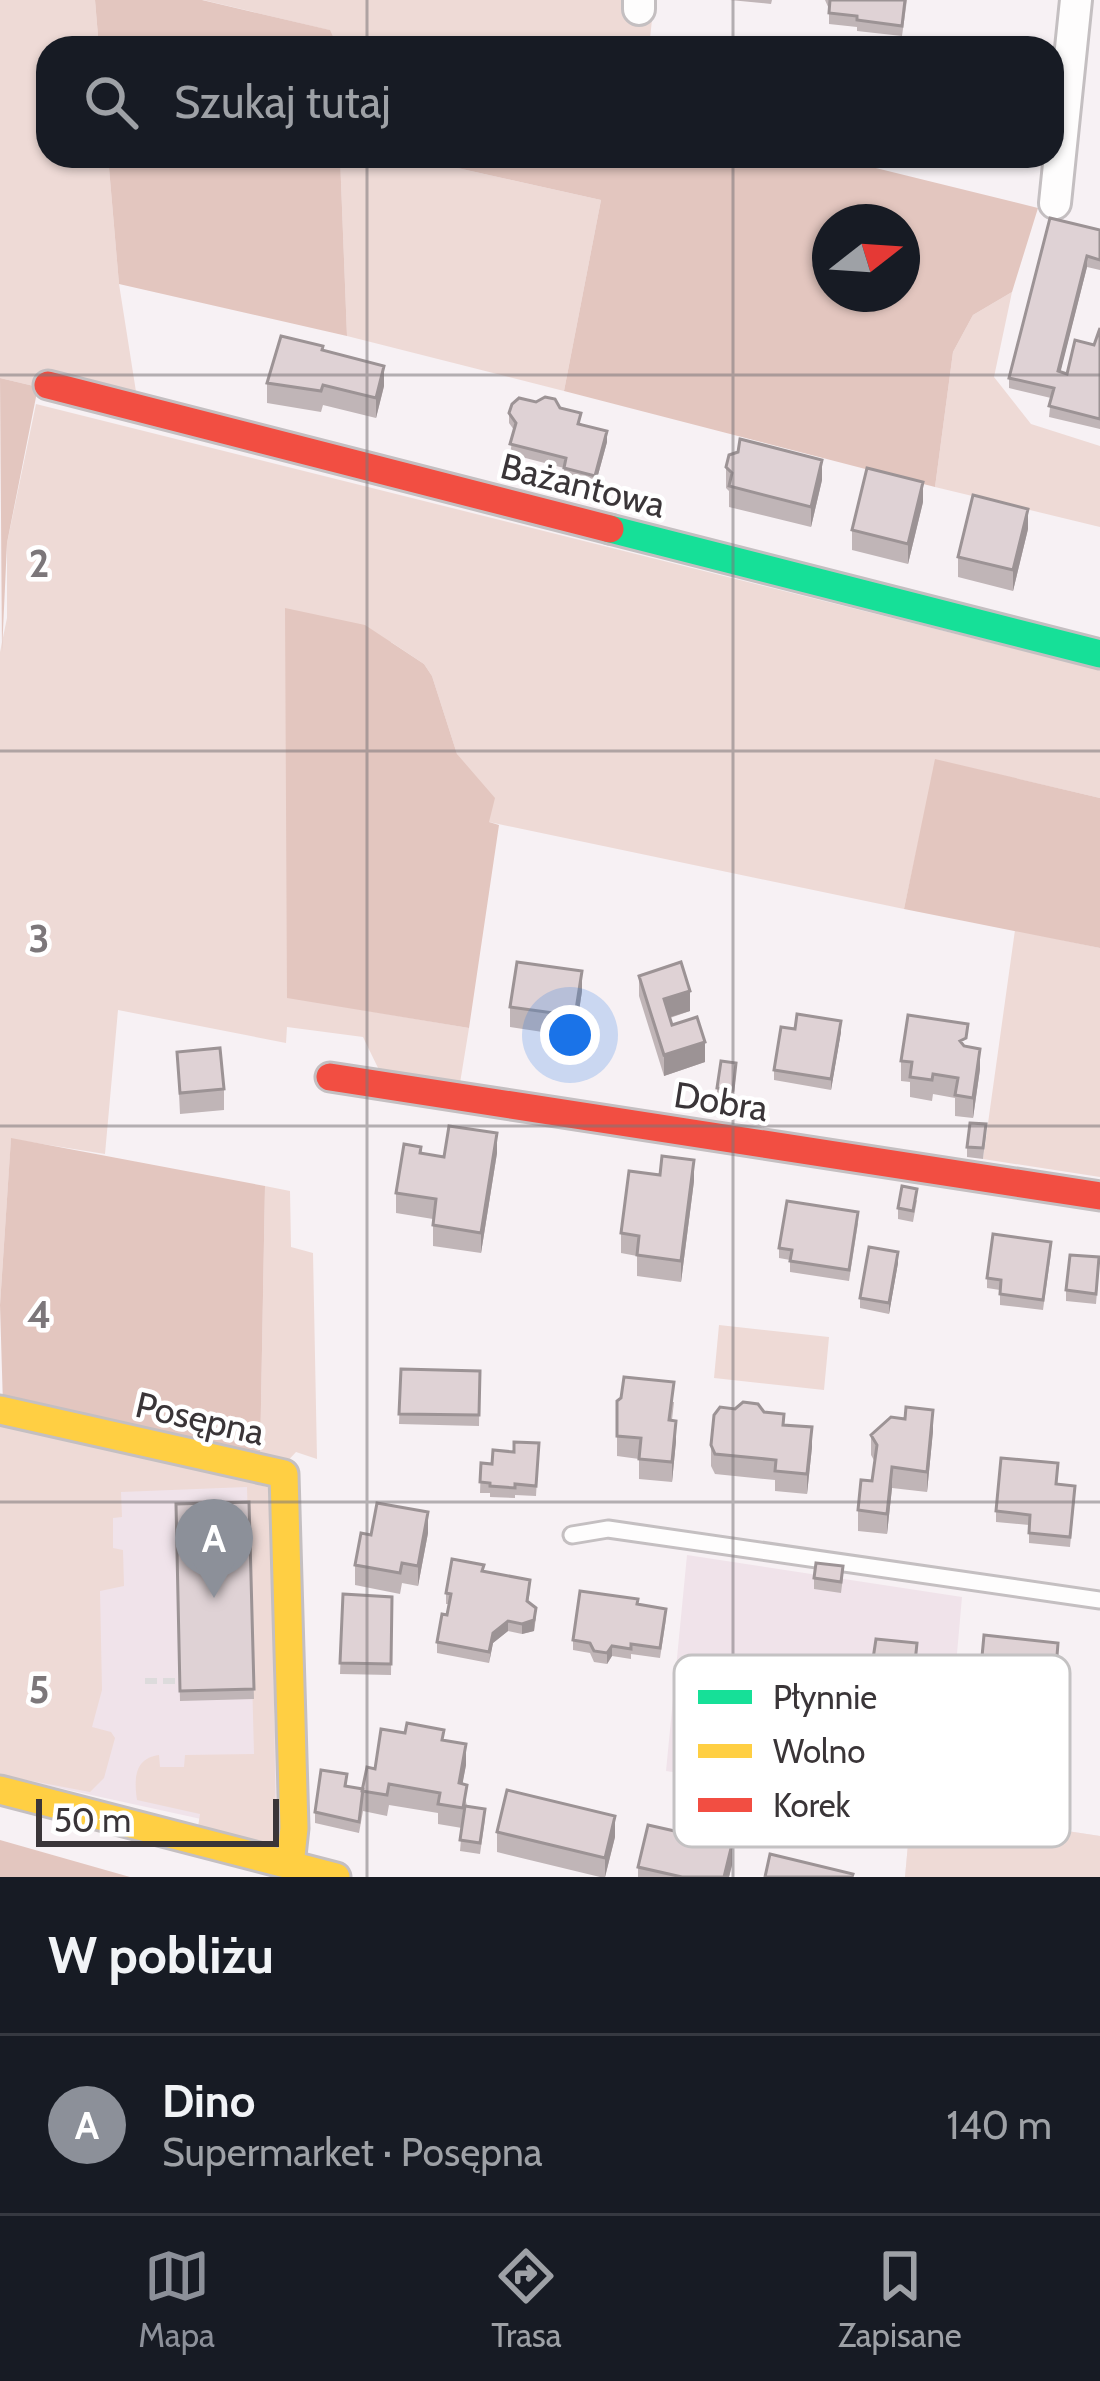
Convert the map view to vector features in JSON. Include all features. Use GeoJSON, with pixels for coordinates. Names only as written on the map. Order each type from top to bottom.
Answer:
{"type":"FeatureCollection","features":[{"type":"Feature","properties":{"kind":"street"},"geometry":{"type":"LineString","coordinates":[[1064,116],[1076,0]]}},
{"type":"Feature","properties":{"kind":"street"},"geometry":{"type":"LineString","coordinates":[[1055,203],[1059,168]]}},
{"type":"Feature","properties":{"kind":"street","name":"Bażantowa"},"geometry":{"type":"LineString","coordinates":[[48,385],[1100,654]]}},
{"type":"Feature","properties":{"kind":"street","name":"Dobra"},"geometry":{"type":"LineString","coordinates":[[330,1077],[1100,1196]]}},
{"type":"Feature","properties":{"kind":"street","name":"Posępna"},"geometry":{"type":"LineString","coordinates":[[0,1410],[284,1474],[295,1828],[290,1865]]}},
{"type":"Feature","properties":{"kind":"street"},"geometry":{"type":"LineString","coordinates":[[0,1790],[336,1877]]}},
{"type":"Feature","properties":{"kind":"lane"},"geometry":{"type":"LineString","coordinates":[[572,1535],[608,1529],[1100,1600]]}},
{"type":"Feature","properties":{"kind":"path"},"geometry":{"type":"LineString","coordinates":[[145,1682],[180,1681]]}},
{"type":"Feature","properties":{"kind":"shaded area"},"geometry":{"type":"Polygon","coordinates":[[[0,0],[95,0],[98,36],[36,36],[36,168],[109,168],[119,284],[137,398],[0,378],[0,0]]]}},
{"type":"Feature","properties":{"kind":"shaded area"},"geometry":{"type":"Polygon","coordinates":[[[95,0],[202,0],[330,30],[333,36],[98,36],[95,0]]]}},
{"type":"Feature","properties":{"kind":"shaded area"},"geometry":{"type":"Polygon","coordinates":[[[203,0],[625,0],[653,10],[650,36],[332,36],[329,30],[203,0]]]}},
{"type":"Feature","properties":{"kind":"shaded area"},"geometry":{"type":"Polygon","coordinates":[[[109,168],[340,168],[347,336],[119,284],[109,168]]]}},
{"type":"Feature","properties":{"kind":"shaded area"},"geometry":{"type":"Polygon","coordinates":[[[340,168],[458,168],[601,200],[564,391],[347,336],[340,168]]]}},
{"type":"Feature","properties":{"kind":"shaded area"},"geometry":{"type":"Polygon","coordinates":[[[458,168],[876,168],[1038,208],[1012,292],[973,315],[953,352],[935,487],[564,391],[601,200],[458,168]]]}},
{"type":"Feature","properties":{"kind":"shaded area"},"geometry":{"type":"Polygon","coordinates":[[[1012,292],[994,377],[1031,424],[1100,446],[1100,527],[935,487],[953,352],[973,315],[1012,292]]]}},
{"type":"Feature","properties":{"kind":"shaded area"},"geometry":{"type":"Polygon","coordinates":[[[0,378],[38,387],[7,543],[2,652],[0,378]]]}},
{"type":"Feature","properties":{"kind":"shaded area"},"geometry":{"type":"Polygon","coordinates":[[[36,404],[1100,670],[1100,798],[936,760],[904,909],[489,822],[457,754],[432,676],[424,664],[391,642],[287,997],[469,1028],[460,1083],[380,1072],[363,1037],[287,1027],[286,1043],[118,1010],[105,1154],[11,1139],[0,1305],[0,652],[7,618],[7,543],[36,404]]]}},
{"type":"Feature","properties":{"kind":"shaded area"},"geometry":{"type":"Polygon","coordinates":[[[285,608],[365,625],[424,664],[457,754],[495,798],[489,822],[499,825],[469,1028],[287,998],[285,608]]]}},
{"type":"Feature","properties":{"kind":"shaded area"},"geometry":{"type":"Polygon","coordinates":[[[935,759],[1100,798],[1100,948],[904,909],[935,759]]]}},
{"type":"Feature","properties":{"kind":"shaded area"},"geometry":{"type":"Polygon","coordinates":[[[1015,930],[1100,948],[1100,1177],[983,1159],[1015,930]]]}},
{"type":"Feature","properties":{"kind":"shaded area"},"geometry":{"type":"Polygon","coordinates":[[[11,1138],[265,1186],[260,1459],[3,1405],[0,1305],[11,1138]]]}},
{"type":"Feature","properties":{"kind":"shaded area"},"geometry":{"type":"Polygon","coordinates":[[[265,1186],[290,1191],[291,1247],[313,1253],[317,1459],[296,1452],[284,1465],[260,1459],[265,1186]]]}},
{"type":"Feature","properties":{"kind":"shaded area"},"geometry":{"type":"Polygon","coordinates":[[[719,1325],[829,1337],[824,1390],[714,1378],[719,1325]]]}},
{"type":"Feature","properties":{"kind":"shaded area"},"geometry":{"type":"Polygon","coordinates":[[[0,1421],[256,1475],[283,1837],[0,1775],[0,1421]]]}},
{"type":"Feature","properties":{"kind":"shaded area"},"geometry":{"type":"Polygon","coordinates":[[[0,1421],[271,1488],[276,1847],[198,1827],[200,1814],[137,1800],[136,1792],[140,1765],[151,1757],[159,1755],[160,1767],[184,1767],[185,1755],[254,1754],[247,1487],[121,1492],[122,1517],[113,1518],[113,1548],[123,1550],[124,1586],[100,1591],[102,1690],[92,1727],[111,1732],[115,1738],[104,1778],[90,1792],[0,1775],[0,1421]]]}},
{"type":"Feature","properties":{"kind":"shaded area"},"geometry":{"type":"Polygon","coordinates":[[[687,1555],[962,1597],[957,1655],[677,1655],[687,1555]]]}},
{"type":"Feature","properties":{"kind":"shaded area"},"geometry":{"type":"Polygon","coordinates":[[[674,1689],[674,1772],[666,1771],[674,1689]]]}},
{"type":"Feature","properties":{"kind":"shaded area"},"geometry":{"type":"Polygon","coordinates":[[[1070,1831],[1100,1836],[1100,1877],[905,1877],[908,1847],[1070,1847],[1070,1831]]]}},
{"type":"Feature","properties":{"kind":"shaded area"},"geometry":{"type":"Polygon","coordinates":[[[1070,1831],[1100,1836],[1100,1877],[905,1877],[908,1847],[1070,1847],[1070,1831]]]}},
{"type":"Feature","properties":{"kind":"shaded area"},"geometry":{"type":"Polygon","coordinates":[[[0,1840],[130,1877],[0,1877],[0,1840]]]}},
{"type":"Feature","properties":{"kind":"building"},"geometry":{"type":"Polygon","coordinates":[[[830,0],[905,0],[902,26],[829,13],[830,0]]]}},
{"type":"Feature","properties":{"kind":"building"},"geometry":{"type":"Polygon","coordinates":[[[1050,218],[1100,230],[1100,260],[1087,256],[1058,371],[1067,374],[1075,340],[1094,345],[1100,328],[1100,419],[1049,406],[1054,388],[1009,378],[1050,218]]]}},
{"type":"Feature","properties":{"kind":"building"},"geometry":{"type":"Polygon","coordinates":[[[281,336],[384,366],[376,398],[323,385],[321,391],[267,383],[281,336]]]}},
{"type":"Feature","properties":{"kind":"building"},"geometry":{"type":"Polygon","coordinates":[[[519,398],[536,402],[555,399],[560,408],[581,413],[578,424],[607,431],[595,476],[564,468],[566,458],[510,444],[516,423],[509,413],[512,404],[519,398]]]}},
{"type":"Feature","properties":{"kind":"building"},"geometry":{"type":"Polygon","coordinates":[[[740,439],[822,460],[811,507],[729,486],[732,473],[726,467],[729,455],[738,452],[740,439]]]}},
{"type":"Feature","properties":{"kind":"building"},"geometry":{"type":"Polygon","coordinates":[[[867,468],[923,482],[908,544],[852,530],[867,468]]]}},
{"type":"Feature","properties":{"kind":"building"},"geometry":{"type":"Polygon","coordinates":[[[973,495],[1028,509],[1013,570],[958,557],[973,495]]]}},
{"type":"Feature","properties":{"kind":"building"},"geometry":{"type":"Polygon","coordinates":[[[517,962],[582,971],[575,1016],[510,1007],[517,962]]]}},
{"type":"Feature","properties":{"kind":"building"},"geometry":{"type":"Polygon","coordinates":[[[681,962],[690,991],[664,999],[672,1025],[697,1017],[705,1042],[664,1055],[639,976],[681,962]]]}},
{"type":"Feature","properties":{"kind":"building"},"geometry":{"type":"Polygon","coordinates":[[[797,1014],[841,1021],[831,1079],[774,1070],[781,1027],[795,1029],[797,1014]]]}},
{"type":"Feature","properties":{"kind":"building"},"geometry":{"type":"Polygon","coordinates":[[[908,1015],[968,1024],[966,1038],[960,1041],[980,1049],[973,1098],[955,1095],[958,1078],[910,1077],[912,1062],[901,1061],[908,1015]]]}},
{"type":"Feature","properties":{"kind":"building"},"geometry":{"type":"Polygon","coordinates":[[[220,1048],[224,1089],[180,1093],[177,1052],[220,1048]]]}},
{"type":"Feature","properties":{"kind":"building"},"geometry":{"type":"Polygon","coordinates":[[[721,1061],[736,1063],[733,1090],[717,1088],[721,1061]]]}},
{"type":"Feature","properties":{"kind":"building"},"geometry":{"type":"Polygon","coordinates":[[[970,1123],[986,1124],[983,1148],[967,1147],[970,1123]]]}},
{"type":"Feature","properties":{"kind":"building"},"geometry":{"type":"Polygon","coordinates":[[[449,1126],[497,1133],[481,1233],[433,1225],[436,1199],[396,1193],[404,1144],[421,1147],[420,1153],[444,1157],[449,1126]]]}},
{"type":"Feature","properties":{"kind":"building"},"geometry":{"type":"Polygon","coordinates":[[[662,1156],[694,1160],[681,1261],[637,1255],[639,1236],[621,1233],[629,1171],[660,1175],[662,1156]]]}},
{"type":"Feature","properties":{"kind":"building"},"geometry":{"type":"Polygon","coordinates":[[[902,1186],[917,1189],[913,1211],[898,1208],[902,1186]]]}},
{"type":"Feature","properties":{"kind":"building"},"geometry":{"type":"Polygon","coordinates":[[[787,1201],[858,1212],[849,1270],[790,1261],[792,1250],[779,1248],[787,1201]]]}},
{"type":"Feature","properties":{"kind":"building"},"geometry":{"type":"Polygon","coordinates":[[[993,1234],[1051,1242],[1043,1300],[1000,1294],[1001,1280],[987,1278],[993,1234]]]}},
{"type":"Feature","properties":{"kind":"building"},"geometry":{"type":"Polygon","coordinates":[[[869,1247],[898,1252],[889,1303],[860,1298],[869,1247]]]}},
{"type":"Feature","properties":{"kind":"building"},"geometry":{"type":"Polygon","coordinates":[[[1070,1255],[1099,1257],[1096,1294],[1066,1290],[1070,1255]]]}},
{"type":"Feature","properties":{"kind":"building"},"geometry":{"type":"Polygon","coordinates":[[[401,1369],[480,1371],[479,1415],[399,1414],[401,1369]]]}},
{"type":"Feature","properties":{"kind":"building"},"geometry":{"type":"Polygon","coordinates":[[[624,1377],[674,1382],[669,1420],[676,1421],[672,1462],[639,1459],[641,1438],[617,1436],[617,1401],[624,1377]]]}},
{"type":"Feature","properties":{"kind":"building"},"geometry":{"type":"Polygon","coordinates":[[[743,1402],[758,1404],[764,1412],[784,1414],[783,1425],[812,1427],[807,1474],[775,1471],[776,1460],[715,1454],[711,1445],[714,1415],[720,1407],[735,1409],[743,1402]]]}},
{"type":"Feature","properties":{"kind":"building"},"geometry":{"type":"Polygon","coordinates":[[[906,1407],[933,1410],[927,1472],[892,1467],[887,1514],[858,1510],[861,1480],[872,1481],[877,1445],[871,1435],[891,1417],[905,1419],[906,1407]]]}},
{"type":"Feature","properties":{"kind":"building"},"geometry":{"type":"Polygon","coordinates":[[[514,1442],[539,1443],[536,1486],[480,1482],[481,1463],[492,1464],[493,1450],[514,1452],[514,1442]]]}},
{"type":"Feature","properties":{"kind":"building"},"geometry":{"type":"Polygon","coordinates":[[[1001,1458],[1058,1463],[1056,1484],[1075,1486],[1070,1537],[1029,1533],[1030,1515],[996,1511],[1001,1458]]]}},
{"type":"Feature","properties":{"kind":"building"},"geometry":{"type":"Polygon","coordinates":[[[249,1502],[254,1689],[180,1691],[176,1504],[249,1502]]]}},
{"type":"Feature","properties":{"kind":"building"},"geometry":{"type":"Polygon","coordinates":[[[377,1503],[428,1512],[418,1566],[402,1563],[400,1573],[355,1565],[361,1533],[371,1535],[377,1503]]]}},
{"type":"Feature","properties":{"kind":"building"},"geometry":{"type":"Polygon","coordinates":[[[452,1559],[484,1565],[482,1571],[530,1580],[527,1601],[536,1608],[534,1620],[508,1621],[493,1633],[489,1652],[437,1642],[451,1594],[446,1593],[452,1559]]]}},
{"type":"Feature","properties":{"kind":"building"},"geometry":{"type":"Polygon","coordinates":[[[816,1563],[843,1566],[841,1582],[814,1578],[816,1563]]]}},
{"type":"Feature","properties":{"kind":"building"},"geometry":{"type":"Polygon","coordinates":[[[580,1591],[638,1599],[637,1604],[666,1609],[660,1648],[631,1644],[631,1649],[612,1646],[607,1653],[573,1640],[580,1591]]]}},
{"type":"Feature","properties":{"kind":"building"},"geometry":{"type":"Polygon","coordinates":[[[343,1594],[392,1597],[391,1664],[340,1663],[343,1594]]]}},
{"type":"Feature","properties":{"kind":"building"},"geometry":{"type":"Polygon","coordinates":[[[984,1635],[1058,1643],[1057,1655],[982,1655],[984,1635]]]}},
{"type":"Feature","properties":{"kind":"building"},"geometry":{"type":"Polygon","coordinates":[[[876,1639],[917,1643],[916,1655],[874,1655],[876,1639]]]}},
{"type":"Feature","properties":{"kind":"building"},"geometry":{"type":"Polygon","coordinates":[[[407,1723],[444,1730],[442,1740],[466,1744],[459,1783],[467,1785],[463,1808],[438,1804],[440,1793],[389,1784],[387,1795],[362,1791],[367,1767],[375,1769],[381,1729],[405,1733],[407,1723]]]}},
{"type":"Feature","properties":{"kind":"building"},"geometry":{"type":"Polygon","coordinates":[[[321,1770],[347,1774],[345,1786],[363,1789],[359,1822],[315,1812],[321,1770]]]}},
{"type":"Feature","properties":{"kind":"building"},"geometry":{"type":"Polygon","coordinates":[[[507,1790],[615,1816],[605,1858],[497,1832],[507,1790]]]}},
{"type":"Feature","properties":{"kind":"building"},"geometry":{"type":"Polygon","coordinates":[[[465,1806],[485,1809],[480,1843],[460,1840],[465,1806]]]}},
{"type":"Feature","properties":{"kind":"building"},"geometry":{"type":"Polygon","coordinates":[[[648,1825],[674,1831],[674,1847],[731,1847],[724,1877],[682,1877],[638,1867],[648,1825]]]}},
{"type":"Feature","properties":{"kind":"building"},"geometry":{"type":"Polygon","coordinates":[[[770,1854],[853,1874],[765,1877],[770,1854]]]}},
{"type":"Feature","properties":{"kind":"traffic: fast"},"geometry":{"type":"LineString","coordinates":[[610,529],[1100,654]]}},
{"type":"Feature","properties":{"kind":"traffic: slow"},"geometry":{"type":"LineString","coordinates":[[0,1410],[284,1474],[294,1828],[290,1865]]}},
{"type":"Feature","properties":{"kind":"traffic: slow"},"geometry":{"type":"LineString","coordinates":[[0,1790],[336,1877]]}},
{"type":"Feature","properties":{"kind":"traffic: jam"},"geometry":{"type":"LineString","coordinates":[[48,385],[610,529]]}},
{"type":"Feature","properties":{"kind":"traffic: jam"},"geometry":{"type":"LineString","coordinates":[[330,1077],[1100,1196]]}},
{"type":"Feature","properties":{"kind":"place","name":"Dino"},"geometry":{"type":"Point","coordinates":[214,1598]}}]}
